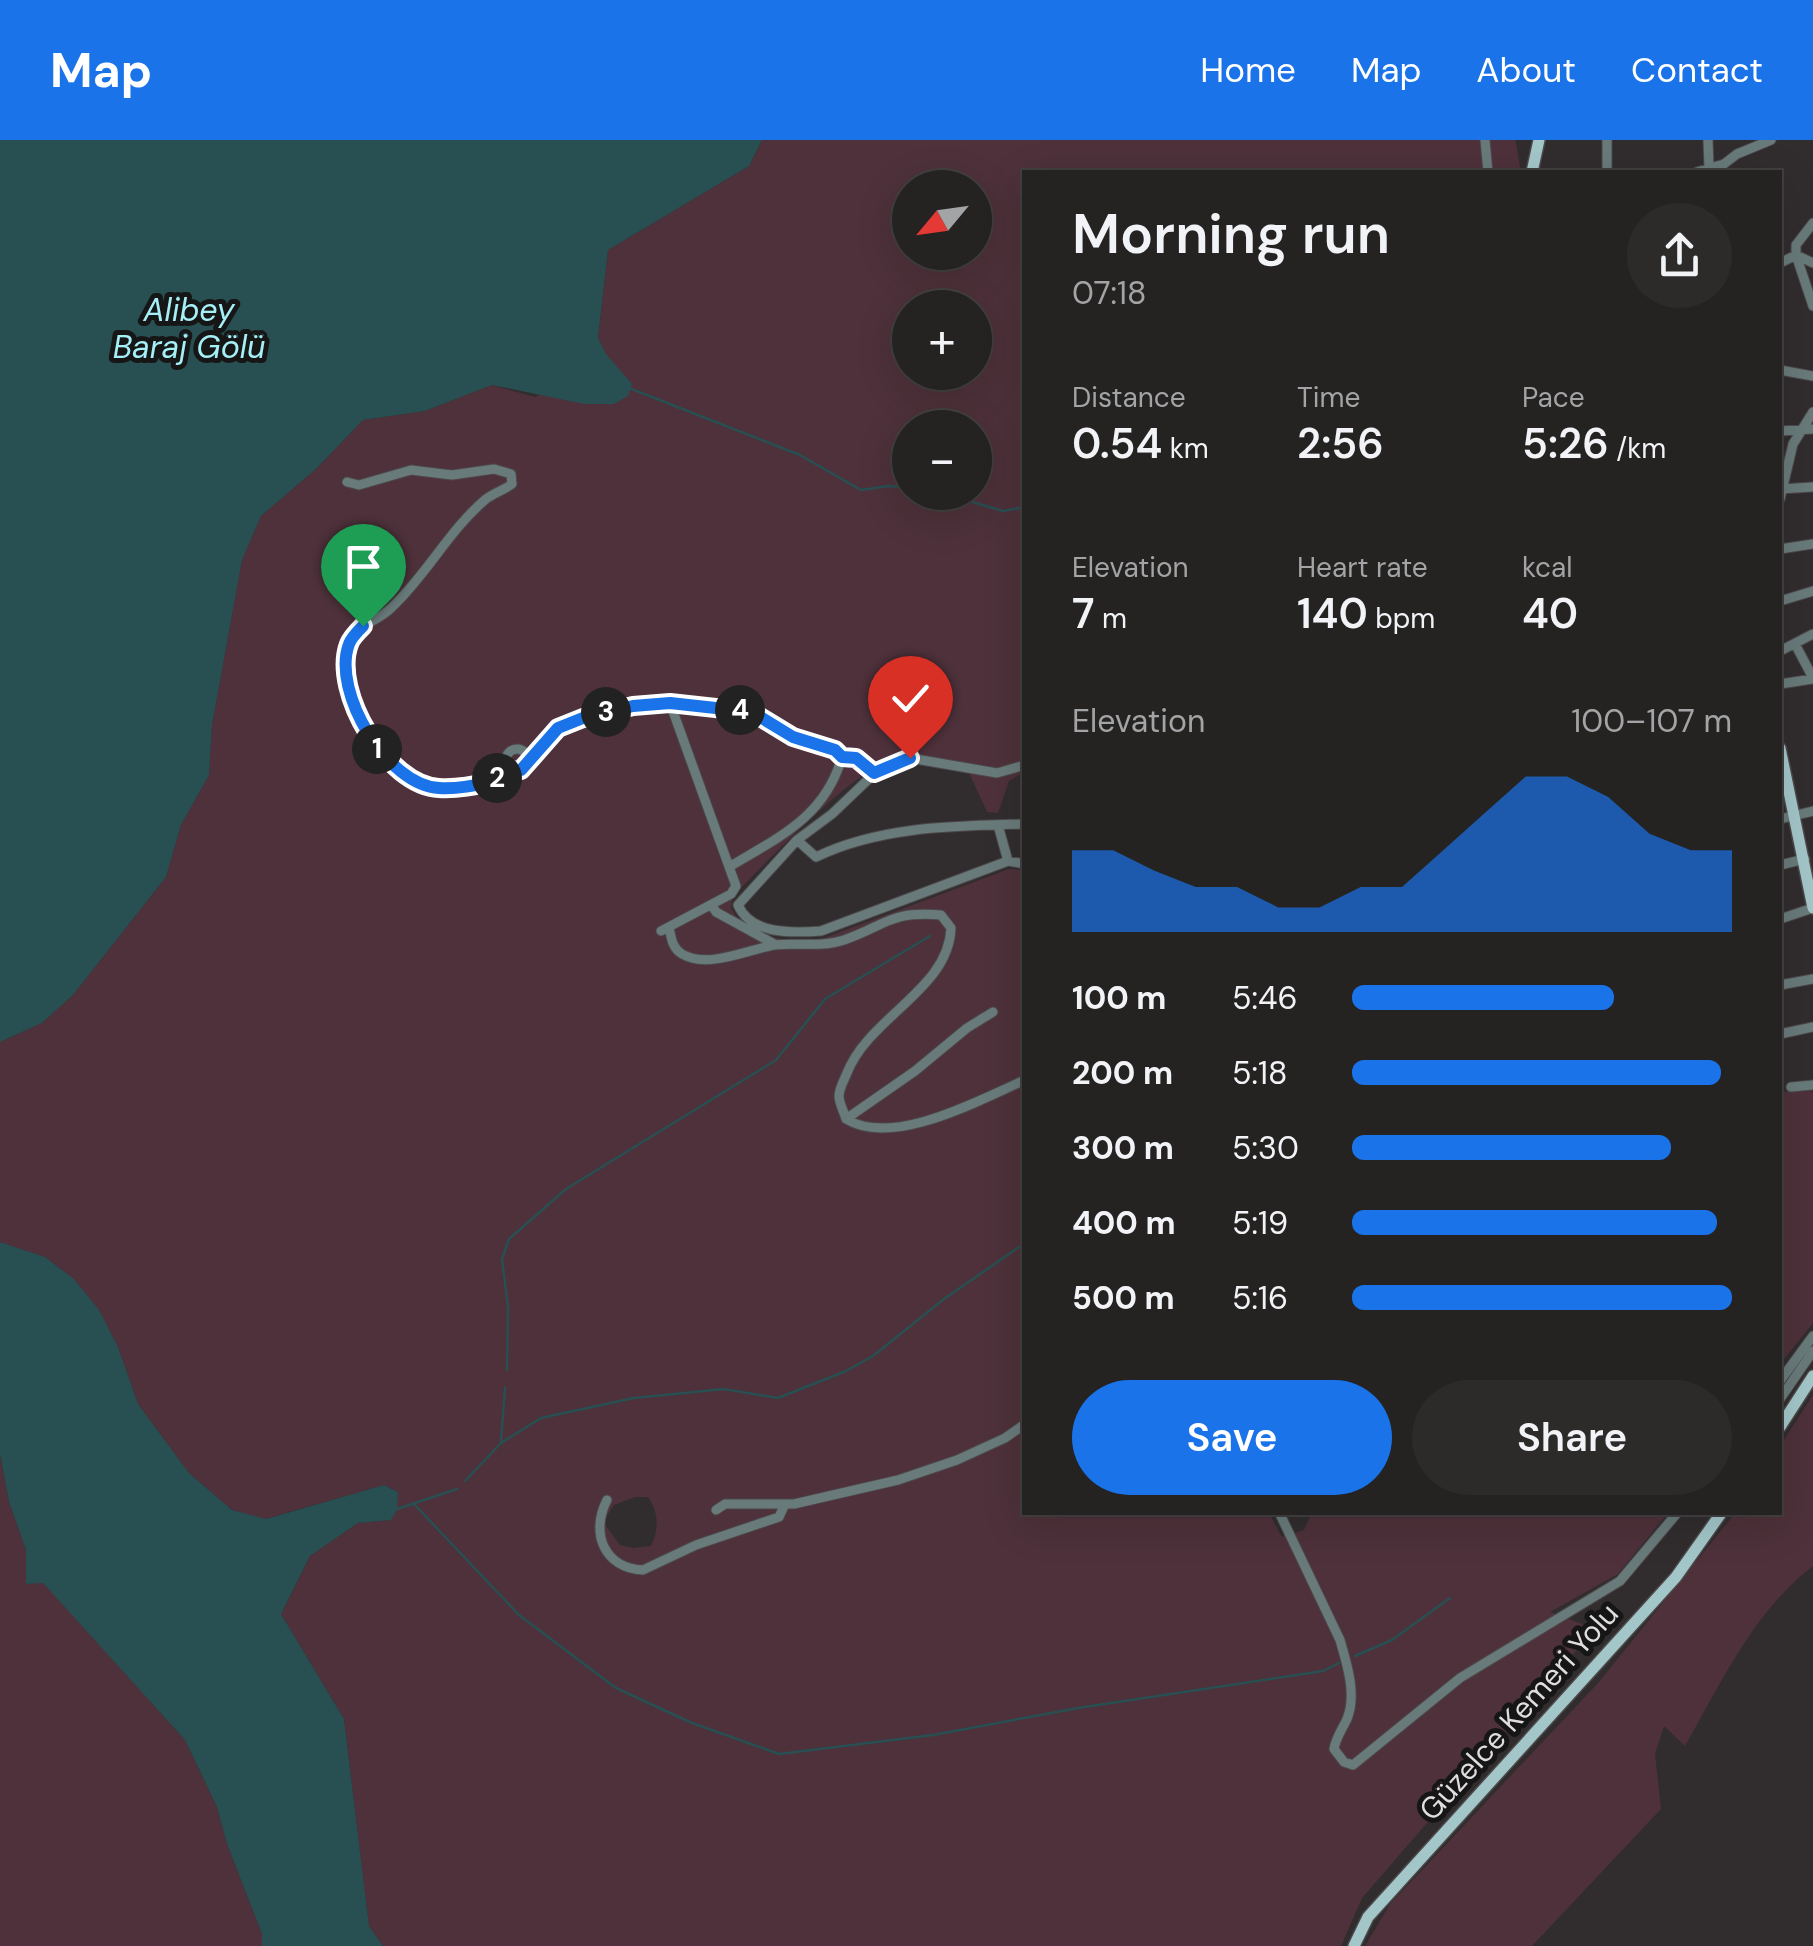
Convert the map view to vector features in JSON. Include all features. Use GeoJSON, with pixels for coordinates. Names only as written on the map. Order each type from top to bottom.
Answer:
{"type":"FeatureCollection","features":[{"type":"Feature","properties":{"kind":"main road"},"geometry":{"type":"LineString","coordinates":[[1532,170],[1539,140]]}},
{"type":"Feature","properties":{"kind":"main road"},"geometry":{"type":"LineString","coordinates":[[1782,759],[1813,908]]}},
{"type":"Feature","properties":{"kind":"main road"},"geometry":{"type":"LineString","coordinates":[[1782,1424],[1813,1376]]}},
{"type":"Feature","properties":{"kind":"main road","name":"Güzelce Kemeri Yolu"},"geometry":{"type":"LineString","coordinates":[[1354,1946],[1368,1917],[1676,1577],[1720,1515]]}},
{"type":"Feature","properties":{"kind":"street"},"geometry":{"type":"LineString","coordinates":[[1485,140],[1488,170]]}},
{"type":"Feature","properties":{"kind":"street"},"geometry":{"type":"LineString","coordinates":[[1606,140],[1607,170]]}},
{"type":"Feature","properties":{"kind":"street"},"geometry":{"type":"LineString","coordinates":[[1708,140],[1709,168]]}},
{"type":"Feature","properties":{"kind":"street"},"geometry":{"type":"LineString","coordinates":[[1703,170],[1726,168],[1737,154],[1771,140]]}},
{"type":"Feature","properties":{"kind":"street"},"geometry":{"type":"LineString","coordinates":[[1813,223],[1796,245],[1813,306]]}},
{"type":"Feature","properties":{"kind":"street"},"geometry":{"type":"LineString","coordinates":[[1782,262],[1796,255]]}},
{"type":"Feature","properties":{"kind":"street"},"geometry":{"type":"LineString","coordinates":[[1796,255],[1813,263]]}},
{"type":"Feature","properties":{"kind":"street"},"geometry":{"type":"LineString","coordinates":[[1782,370],[1813,376]]}},
{"type":"Feature","properties":{"kind":"street"},"geometry":{"type":"LineString","coordinates":[[1782,485],[1793,444],[1808,428],[1813,412]]}},
{"type":"Feature","properties":{"kind":"street"},"geometry":{"type":"LineString","coordinates":[[1782,432],[1808,428]]}},
{"type":"Feature","properties":{"kind":"street"},"geometry":{"type":"LineString","coordinates":[[347,482],[360,485],[412,470],[452,474],[494,469],[511,474],[512,484],[480,505],[388,612],[363,626],[349,642],[348,689],[380,753],[410,779],[436,788],[492,780],[511,769],[521,770],[558,728],[633,706],[670,703],[752,712],[793,737],[835,750],[842,757],[856,758],[874,773]]}},
{"type":"Feature","properties":{"kind":"street"},"geometry":{"type":"LineString","coordinates":[[1782,492],[1813,486]]}},
{"type":"Feature","properties":{"kind":"street"},"geometry":{"type":"LineString","coordinates":[[1782,548],[1813,544]]}},
{"type":"Feature","properties":{"kind":"street"},"geometry":{"type":"LineString","coordinates":[[1782,600],[1813,591]]}},
{"type":"Feature","properties":{"kind":"street"},"geometry":{"type":"LineString","coordinates":[[1782,650],[1813,634]]}},
{"type":"Feature","properties":{"kind":"street"},"geometry":{"type":"LineString","coordinates":[[1782,684],[1813,679],[1795,644]]}},
{"type":"Feature","properties":{"kind":"street"},"geometry":{"type":"LineString","coordinates":[[670,703],[736,886],[735,891],[665,929],[676,950],[686,957],[719,958],[776,945],[824,944],[845,939],[892,916],[941,915],[951,928],[950,944],[938,970],[885,1020],[851,1064],[839,1094],[846,1119],[857,1126],[874,1128],[934,1120],[1022,1081]]}},
{"type":"Feature","properties":{"kind":"street"},"geometry":{"type":"LineString","coordinates":[[511,769],[506,760],[512,750],[526,753],[528,763]]}},
{"type":"Feature","properties":{"kind":"street"},"geometry":{"type":"LineString","coordinates":[[729,867],[795,828],[822,801],[842,757]]}},
{"type":"Feature","properties":{"kind":"street"},"geometry":{"type":"LineString","coordinates":[[1022,766],[996,773],[910,758],[874,773],[798,840],[741,898],[740,911],[762,928],[794,933],[820,931],[1008,861],[1022,863]]}},
{"type":"Feature","properties":{"kind":"street"},"geometry":{"type":"LineString","coordinates":[[1782,818],[1813,812]]}},
{"type":"Feature","properties":{"kind":"street"},"geometry":{"type":"LineString","coordinates":[[798,840],[816,857],[907,831],[945,825],[1022,824]]}},
{"type":"Feature","properties":{"kind":"street"},"geometry":{"type":"LineString","coordinates":[[998,825],[1008,861]]}},
{"type":"Feature","properties":{"kind":"street"},"geometry":{"type":"LineString","coordinates":[[1782,864],[1804,858]]}},
{"type":"Feature","properties":{"kind":"street"},"geometry":{"type":"LineString","coordinates":[[712,904],[716,912],[776,945]]}},
{"type":"Feature","properties":{"kind":"street"},"geometry":{"type":"LineString","coordinates":[[1782,918],[1813,908]]}},
{"type":"Feature","properties":{"kind":"street"},"geometry":{"type":"LineString","coordinates":[[1782,984],[1813,979]]}},
{"type":"Feature","properties":{"kind":"street"},"geometry":{"type":"LineString","coordinates":[[846,1119],[993,1012]]}},
{"type":"Feature","properties":{"kind":"street"},"geometry":{"type":"LineString","coordinates":[[1782,1034],[1813,1027]]}},
{"type":"Feature","properties":{"kind":"street"},"geometry":{"type":"LineString","coordinates":[[1791,1087],[1813,1085]]}},
{"type":"Feature","properties":{"kind":"street"},"geometry":{"type":"LineString","coordinates":[[1782,1378],[1813,1336]]}},
{"type":"Feature","properties":{"kind":"street"},"geometry":{"type":"LineString","coordinates":[[1782,1396],[1813,1351]]}},
{"type":"Feature","properties":{"kind":"street"},"geometry":{"type":"LineString","coordinates":[[716,1510],[725,1504],[785,1504],[898,1480],[1005,1438],[1022,1426]]}},
{"type":"Feature","properties":{"kind":"street"},"geometry":{"type":"LineString","coordinates":[[608,1500],[598,1521],[607,1554],[623,1566],[644,1570],[696,1545],[779,1517],[785,1504]]}},
{"type":"Feature","properties":{"kind":"street"},"geometry":{"type":"LineString","coordinates":[[1279,1515],[1340,1640],[1350,1700],[1348,1718],[1336,1737],[1334,1749],[1344,1762],[1354,1764],[1460,1678],[1620,1580],[1675,1515]]}},
{"type":"Feature","properties":{"kind":"shaded area"},"geometry":{"type":"Polygon","coordinates":[[[762,140],[1515,140],[1521,170],[1022,170],[1022,774],[1009,781],[998,813],[987,812],[966,766],[919,754],[893,758],[818,812],[733,896],[731,908],[748,927],[770,937],[821,939],[1009,869],[1022,870],[1022,1515],[1270,1515],[1282,1537],[1304,1530],[1311,1515],[1666,1515],[1618,1574],[1550,1612],[1595,1629],[1362,1898],[1341,1946],[383,1946],[369,1927],[344,1719],[281,1614],[310,1556],[358,1523],[391,1520],[398,1492],[384,1485],[265,1519],[232,1510],[189,1473],[138,1404],[118,1347],[74,1279],[45,1257],[0,1242],[0,1042],[42,1023],[73,995],[166,877],[181,825],[209,775],[212,725],[242,559],[261,516],[317,468],[363,420],[425,411],[492,385],[535,397],[606,354],[598,338],[608,250],[749,166],[762,140]],[[648,1497],[614,1505],[603,1522],[620,1545],[651,1546],[657,1522],[648,1497]]]}},
{"type":"Feature","properties":{"kind":"shaded area"},"geometry":{"type":"Polygon","coordinates":[[[1782,1092],[1813,1092],[1813,1323],[1782,1362],[1782,1092]]]}},
{"type":"Feature","properties":{"kind":"shaded area"},"geometry":{"type":"Polygon","coordinates":[[[1813,1395],[1813,1566],[1756,1626],[1685,1746],[1664,1726],[1655,1754],[1661,1809],[1532,1946],[1365,1946],[1390,1904],[1599,1682],[1733,1515],[1782,1515],[1782,1443],[1813,1395]]]}},
{"type":"Feature","properties":{"kind":"shaded area"},"geometry":{"type":"Polygon","coordinates":[[[0,1454],[9,1502],[26,1550],[26,1584],[43,1582],[185,1740],[217,1807],[262,1934],[262,1946],[0,1946],[0,1454]]]}},
{"type":"Feature","properties":{"kind":"water","name":"Alibey Baraj Gölü"},"geometry":{"type":"Polygon","coordinates":[[[0,140],[762,140],[749,166],[608,250],[598,338],[606,354],[632,384],[628,396],[614,404],[584,404],[492,385],[425,411],[363,420],[317,468],[261,516],[242,560],[212,725],[209,775],[181,825],[166,877],[73,995],[42,1023],[0,1042],[0,140]]]}},
{"type":"Feature","properties":{"kind":"water"},"geometry":{"type":"Polygon","coordinates":[[[0,1242],[45,1257],[74,1279],[99,1310],[118,1347],[138,1404],[189,1473],[232,1510],[266,1519],[384,1485],[398,1492],[397,1510],[391,1520],[358,1523],[310,1556],[281,1614],[344,1719],[369,1926],[383,1946],[262,1946],[262,1934],[217,1807],[185,1740],[43,1583],[26,1584],[26,1550],[9,1502],[0,1454],[0,1242]]]}},
{"type":"Feature","properties":{"kind":"waterway"},"geometry":{"type":"LineString","coordinates":[[629,388],[800,455],[861,490],[892,486]]}},
{"type":"Feature","properties":{"kind":"waterway"},"geometry":{"type":"LineString","coordinates":[[992,508],[1003,511],[1022,508]]}},
{"type":"Feature","properties":{"kind":"waterway"},"geometry":{"type":"LineString","coordinates":[[507,1370],[508,1307],[502,1259],[509,1239],[566,1189],[776,1060],[825,999],[930,936]]}},
{"type":"Feature","properties":{"kind":"waterway"},"geometry":{"type":"LineString","coordinates":[[465,1481],[501,1443],[541,1418],[634,1398],[724,1389],[778,1398],[846,1371],[873,1356],[944,1299],[1022,1245]]}},
{"type":"Feature","properties":{"kind":"waterway"},"geometry":{"type":"LineString","coordinates":[[501,1441],[505,1388]]}},
{"type":"Feature","properties":{"kind":"waterway"},"geometry":{"type":"LineString","coordinates":[[397,1509],[457,1489]]}},
{"type":"Feature","properties":{"kind":"waterway"},"geometry":{"type":"LineString","coordinates":[[414,1504],[519,1615],[616,1688],[692,1723],[779,1754],[933,1735],[1078,1708],[1323,1671],[1339,1663]]}},
{"type":"Feature","properties":{"kind":"waterway"},"geometry":{"type":"LineString","coordinates":[[1355,1656],[1392,1640],[1450,1598]]}},
{"type":"Feature","properties":{"kind":"route"},"geometry":{"type":"LineString","coordinates":[[363,626],[349,642],[348,689],[380,753],[410,779],[436,788],[461,787],[492,780],[511,769],[521,770],[558,728],[583,718],[633,706],[670,703],[752,712],[793,737],[835,750],[842,757],[856,758],[874,773],[910,758]]}}]}
